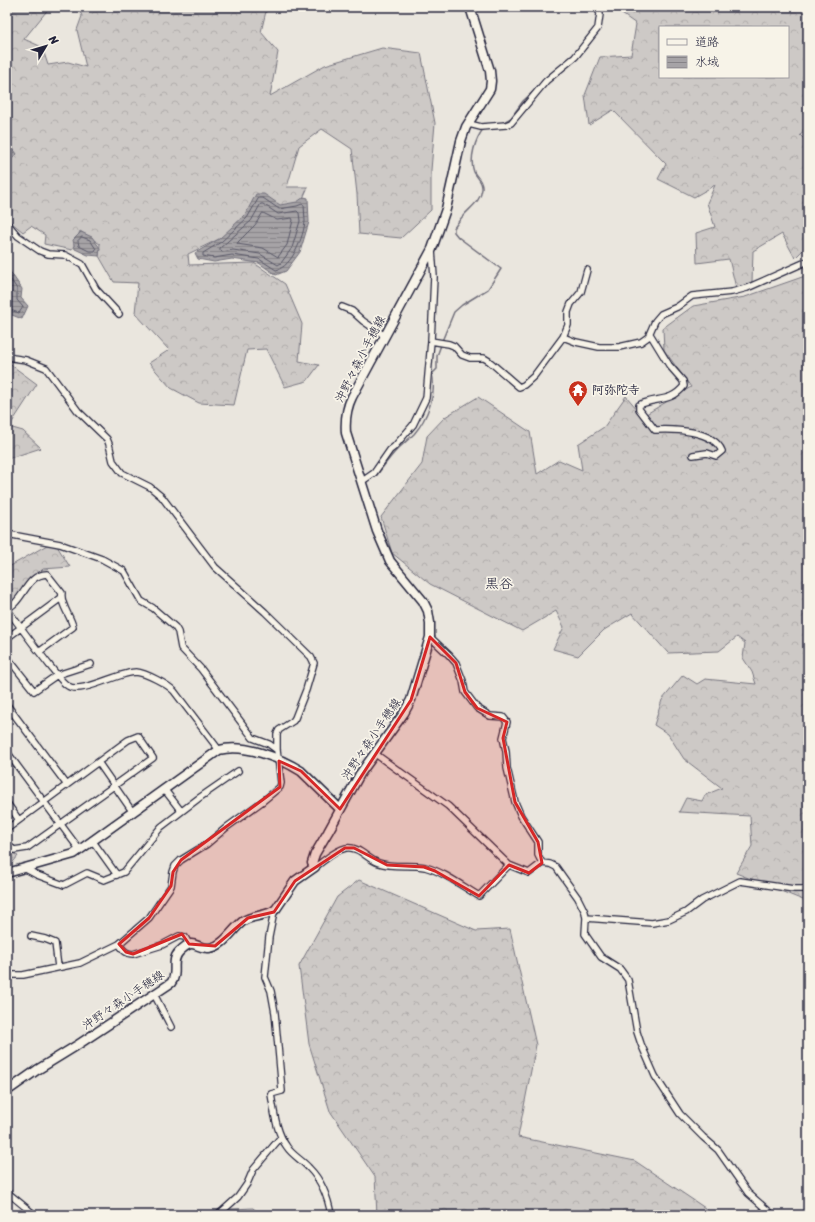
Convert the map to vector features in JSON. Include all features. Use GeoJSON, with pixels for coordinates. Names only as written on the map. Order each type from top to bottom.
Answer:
{"type":"FeatureCollection","features":[{"type":"Feature","properties":{"kind":"main road","name":"沖野々森小手穂線"},"geometry":{"type":"LineString","coordinates":[[315,867],[312,863],[312,858],[360,774],[404,713],[410,700],[430,638],[428,611],[423,601],[390,561],[377,531],[346,433],[345,419],[352,397],[432,249],[446,209],[462,141],[469,124],[487,93],[491,81],[486,55],[470,7]]}},
{"type":"Feature","properties":{"kind":"main road"},"geometry":{"type":"LineString","coordinates":[[7,873],[74,854],[219,750],[233,748],[259,752],[301,771],[340,809]]}},
{"type":"Feature","properties":{"kind":"main road"},"geometry":{"type":"LineString","coordinates":[[189,944],[195,943],[208,948],[214,946],[226,938],[248,918],[274,912],[295,882],[315,867]]}},
{"type":"Feature","properties":{"kind":"main road","name":"沖野々森小手穂線"},"geometry":{"type":"LineString","coordinates":[[7,1091],[171,983],[174,979],[175,959],[178,953],[189,944]]}},
{"type":"Feature","properties":{"kind":"street"},"geometry":{"type":"LineString","coordinates":[[469,124],[481,128],[506,125],[510,123],[546,81],[575,57],[598,28],[600,14],[597,7]]}},
{"type":"Feature","properties":{"kind":"street"},"geometry":{"type":"LineString","coordinates":[[7,223],[18,236],[40,251],[48,254],[65,255],[82,264],[96,289],[119,314]]}},
{"type":"Feature","properties":{"kind":"street"},"geometry":{"type":"LineString","coordinates":[[362,482],[374,473],[390,450],[413,425],[426,398],[431,341],[434,276],[432,249]]}},
{"type":"Feature","properties":{"kind":"street"},"geometry":{"type":"LineString","coordinates":[[563,337],[576,342],[599,347],[619,347],[641,342],[648,338],[655,321],[661,314],[677,307],[692,296],[732,292],[747,288],[808,261]]}},
{"type":"Feature","properties":{"kind":"street"},"geometry":{"type":"LineString","coordinates":[[431,341],[454,346],[462,355],[470,358],[484,358],[519,387],[524,385],[534,376],[563,337],[568,325],[568,312],[571,304],[581,292],[587,270]]}},
{"type":"Feature","properties":{"kind":"street"},"geometry":{"type":"LineString","coordinates":[[342,307],[352,311],[385,336]]}},
{"type":"Feature","properties":{"kind":"street"},"geometry":{"type":"LineString","coordinates":[[650,334],[669,365],[683,381],[684,386],[666,399],[645,402],[639,405],[639,409],[655,430],[671,429],[698,433],[717,443],[722,451],[716,456],[707,453],[692,455]]}},
{"type":"Feature","properties":{"kind":"street"},"geometry":{"type":"LineString","coordinates":[[7,355],[13,358],[26,360],[46,368],[78,411],[107,439],[113,462],[122,473],[150,487],[162,497],[215,567],[265,612],[311,657],[314,663],[301,704],[294,720],[278,732],[277,750],[281,783],[280,787],[207,844],[181,860],[175,866],[171,886],[149,918],[119,944],[80,963],[23,975],[7,975]]}},
{"type":"Feature","properties":{"kind":"street"},"geometry":{"type":"LineString","coordinates":[[7,534],[60,544],[102,559],[124,571],[141,601],[153,608],[175,627],[178,632],[181,648],[201,669],[253,738],[269,744],[277,750]]}},
{"type":"Feature","properties":{"kind":"street"},"geometry":{"type":"LineString","coordinates":[[39,652],[73,627],[61,598],[62,593],[47,574],[42,574],[34,578],[26,586],[15,604],[7,609],[39,652],[68,687],[84,687],[126,673],[142,673],[170,687],[219,750]]}},
{"type":"Feature","properties":{"kind":"street"},"geometry":{"type":"LineString","coordinates":[[7,638],[61,598]]}},
{"type":"Feature","properties":{"kind":"street"},"geometry":{"type":"LineString","coordinates":[[430,638],[456,663],[465,692],[477,708],[490,716],[503,718],[507,722],[503,738],[506,751],[506,768],[515,802],[521,816],[538,842],[538,855],[542,862],[556,866],[578,898],[585,912],[585,934],[594,949],[601,957],[620,969],[628,980],[637,1032],[655,1076],[680,1114],[702,1137],[718,1150],[748,1193],[773,1215]]}},
{"type":"Feature","properties":{"kind":"street"},"geometry":{"type":"LineString","coordinates":[[7,657],[34,691],[57,675],[91,664]]}},
{"type":"Feature","properties":{"kind":"street"},"geometry":{"type":"LineString","coordinates":[[7,705],[67,785]]}},
{"type":"Feature","properties":{"kind":"street"},"geometry":{"type":"LineString","coordinates":[[7,829],[128,740],[138,736],[153,758],[27,848],[14,850],[7,844]]}},
{"type":"Feature","properties":{"kind":"street"},"geometry":{"type":"LineString","coordinates":[[7,752],[79,849]]}},
{"type":"Feature","properties":{"kind":"street"},"geometry":{"type":"LineString","coordinates":[[374,753],[448,806],[509,865],[529,873],[542,862]]}},
{"type":"Feature","properties":{"kind":"street"},"geometry":{"type":"LineString","coordinates":[[98,762],[132,811]]}},
{"type":"Feature","properties":{"kind":"street"},"geometry":{"type":"LineString","coordinates":[[24,868],[36,875],[64,885],[87,873],[104,880],[118,875],[124,872],[161,827],[238,771]]}},
{"type":"Feature","properties":{"kind":"street"},"geometry":{"type":"LineString","coordinates":[[164,789],[181,811]]}},
{"type":"Feature","properties":{"kind":"street"},"geometry":{"type":"LineString","coordinates":[[7,804],[19,820]]}},
{"type":"Feature","properties":{"kind":"street"},"geometry":{"type":"LineString","coordinates":[[92,840],[118,875]]}},
{"type":"Feature","properties":{"kind":"street"},"geometry":{"type":"LineString","coordinates":[[315,867],[336,852],[345,848],[354,848],[377,862],[387,865],[424,867],[435,871],[479,896],[509,865]]}},
{"type":"Feature","properties":{"kind":"street"},"geometry":{"type":"LineString","coordinates":[[586,918],[652,923],[669,920],[686,912],[702,900],[740,881],[794,889],[808,889]]}},
{"type":"Feature","properties":{"kind":"street"},"geometry":{"type":"LineString","coordinates":[[274,912],[269,937],[265,977],[275,1013],[282,1091],[271,1094],[274,1113],[281,1137],[287,1148],[310,1168],[323,1186],[329,1203],[331,1215]]}},
{"type":"Feature","properties":{"kind":"street"},"geometry":{"type":"LineString","coordinates":[[31,936],[55,943],[58,967]]}},
{"type":"Feature","properties":{"kind":"street"},"geometry":{"type":"LineString","coordinates":[[119,944],[129,954],[162,945],[179,936],[185,937],[189,944]]}},
{"type":"Feature","properties":{"kind":"street"},"geometry":{"type":"LineString","coordinates":[[154,994],[171,1026]]}},
{"type":"Feature","properties":{"kind":"street"},"geometry":{"type":"LineString","coordinates":[[218,1215],[238,1197],[253,1170],[281,1137]]}},
{"type":"Feature","properties":{"kind":"street"},"geometry":{"type":"LineString","coordinates":[[7,1192],[35,1215]]}},
{"type":"Feature","properties":{"kind":"highlighted area"},"geometry":{"type":"Polygon","coordinates":[[[430,637],[456,663],[465,692],[477,708],[507,722],[503,738],[515,802],[538,842],[542,863],[529,873],[509,865],[479,896],[435,871],[424,867],[387,865],[354,848],[345,848],[295,881],[274,912],[248,918],[215,946],[189,944],[182,934],[133,954],[126,952],[119,944],[149,918],[171,886],[173,872],[181,860],[280,787],[279,761],[301,771],[340,809],[411,700],[430,637]]]}},
{"type":"Feature","properties":{"kind":"green space"},"geometry":{"type":"Polygon","coordinates":[[[7,7],[50,7],[24,39],[42,47],[48,65],[68,62],[86,67],[77,30],[82,16],[78,7],[267,7],[261,32],[278,52],[270,96],[325,65],[382,48],[421,53],[435,123],[431,170],[431,210],[401,238],[359,234],[357,194],[352,149],[322,129],[299,146],[287,187],[308,187],[300,205],[241,222],[219,239],[188,254],[189,265],[254,263],[285,284],[302,324],[299,361],[319,365],[307,381],[285,387],[266,349],[247,350],[234,405],[199,403],[171,388],[149,363],[169,350],[135,313],[138,283],[114,282],[99,256],[100,244],[80,231],[72,250],[44,244],[45,235],[31,226],[23,232],[7,219],[7,7]]]}},
{"type":"Feature","properties":{"kind":"green space"},"geometry":{"type":"Polygon","coordinates":[[[612,7],[808,7],[808,129],[800,135],[808,143],[808,250],[804,249],[795,258],[782,234],[753,251],[752,282],[736,288],[729,259],[697,263],[696,233],[715,227],[707,203],[715,185],[694,197],[658,179],[666,164],[613,110],[589,125],[585,95],[600,57],[631,55],[636,24],[612,7]]]}},
{"type":"Feature","properties":{"kind":"green space"},"geometry":{"type":"Polygon","coordinates":[[[808,275],[808,902],[736,873],[752,846],[750,816],[679,812],[686,798],[702,801],[705,795],[722,788],[684,759],[668,734],[654,725],[662,700],[683,675],[697,684],[705,679],[756,684],[752,672],[743,658],[745,643],[737,637],[719,651],[668,653],[632,613],[604,630],[578,656],[553,649],[564,627],[556,611],[522,631],[430,584],[392,553],[381,517],[422,464],[427,436],[445,417],[478,397],[530,432],[537,474],[559,460],[582,470],[578,444],[604,427],[626,396],[643,416],[691,387],[664,350],[663,328],[693,306],[745,297],[808,275]]]}},
{"type":"Feature","properties":{"kind":"green space"},"geometry":{"type":"Polygon","coordinates":[[[7,362],[37,384],[9,427],[23,431],[41,448],[10,458],[7,456],[7,362]]]}},
{"type":"Feature","properties":{"kind":"green space"},"geometry":{"type":"Polygon","coordinates":[[[47,545],[57,546],[70,567],[43,569],[20,591],[12,603],[7,606],[7,568],[47,545]]]}},
{"type":"Feature","properties":{"kind":"green space"},"geometry":{"type":"Polygon","coordinates":[[[7,850],[18,856],[10,866],[7,863],[7,850]]]}},
{"type":"Feature","properties":{"kind":"green space"},"geometry":{"type":"Polygon","coordinates":[[[359,880],[476,931],[510,929],[536,1045],[518,1137],[635,1161],[705,1208],[709,1215],[377,1215],[375,1177],[330,1111],[309,1044],[299,966],[337,897],[359,880]]]}},
{"type":"Feature","properties":{"kind":"green space"},"geometry":{"type":"Polygon","coordinates":[[[253,1208],[261,1215],[216,1215],[231,1209],[253,1208]]]}},
{"type":"Feature","properties":{"kind":"water"},"geometry":{"type":"Polygon","coordinates":[[[12,147],[17,154],[7,163],[7,150],[12,147]]]}},
{"type":"Feature","properties":{"kind":"water"},"geometry":{"type":"Polygon","coordinates":[[[256,194],[264,194],[280,205],[297,202],[304,197],[308,198],[309,222],[300,252],[286,271],[276,275],[259,263],[232,259],[214,262],[198,259],[195,253],[219,239],[245,215],[256,194]]]}},
{"type":"Feature","properties":{"kind":"water"},"geometry":{"type":"Polygon","coordinates":[[[81,232],[92,237],[100,248],[99,256],[88,255],[75,249],[73,240],[81,232]]]}},
{"type":"Feature","properties":{"kind":"water"},"geometry":{"type":"Polygon","coordinates":[[[7,267],[22,289],[21,298],[28,306],[22,319],[7,313],[7,267]]]}},
{"type":"Feature","properties":{"kind":"waterway"},"geometry":{"type":"LineString","coordinates":[[585,49],[590,43]]}},
{"type":"Feature","properties":{"kind":"waterway"},"geometry":{"type":"LineString","coordinates":[[502,123],[511,118],[523,101],[537,88]]}},
{"type":"Feature","properties":{"kind":"waterway"},"geometry":{"type":"LineString","coordinates":[[442,341],[454,312],[462,305],[488,289],[501,269],[458,237],[454,232],[454,228],[462,217],[480,197],[482,184],[474,172],[472,161],[476,143],[484,128]]}},
{"type":"Feature","properties":{"kind":"waterway"},"geometry":{"type":"LineString","coordinates":[[377,475],[394,453],[419,428],[427,414],[432,398],[432,374],[437,369],[437,356],[441,345]]}},
{"type":"Feature","properties":{"kind":"place","name":"阿弥陀寺"},"geometry":{"type":"Point","coordinates":[578,407]}},
{"type":"Feature","properties":{"kind":"district","name":"黒谷"},"geometry":{"type":"Point","coordinates":[499,583]}}]}
